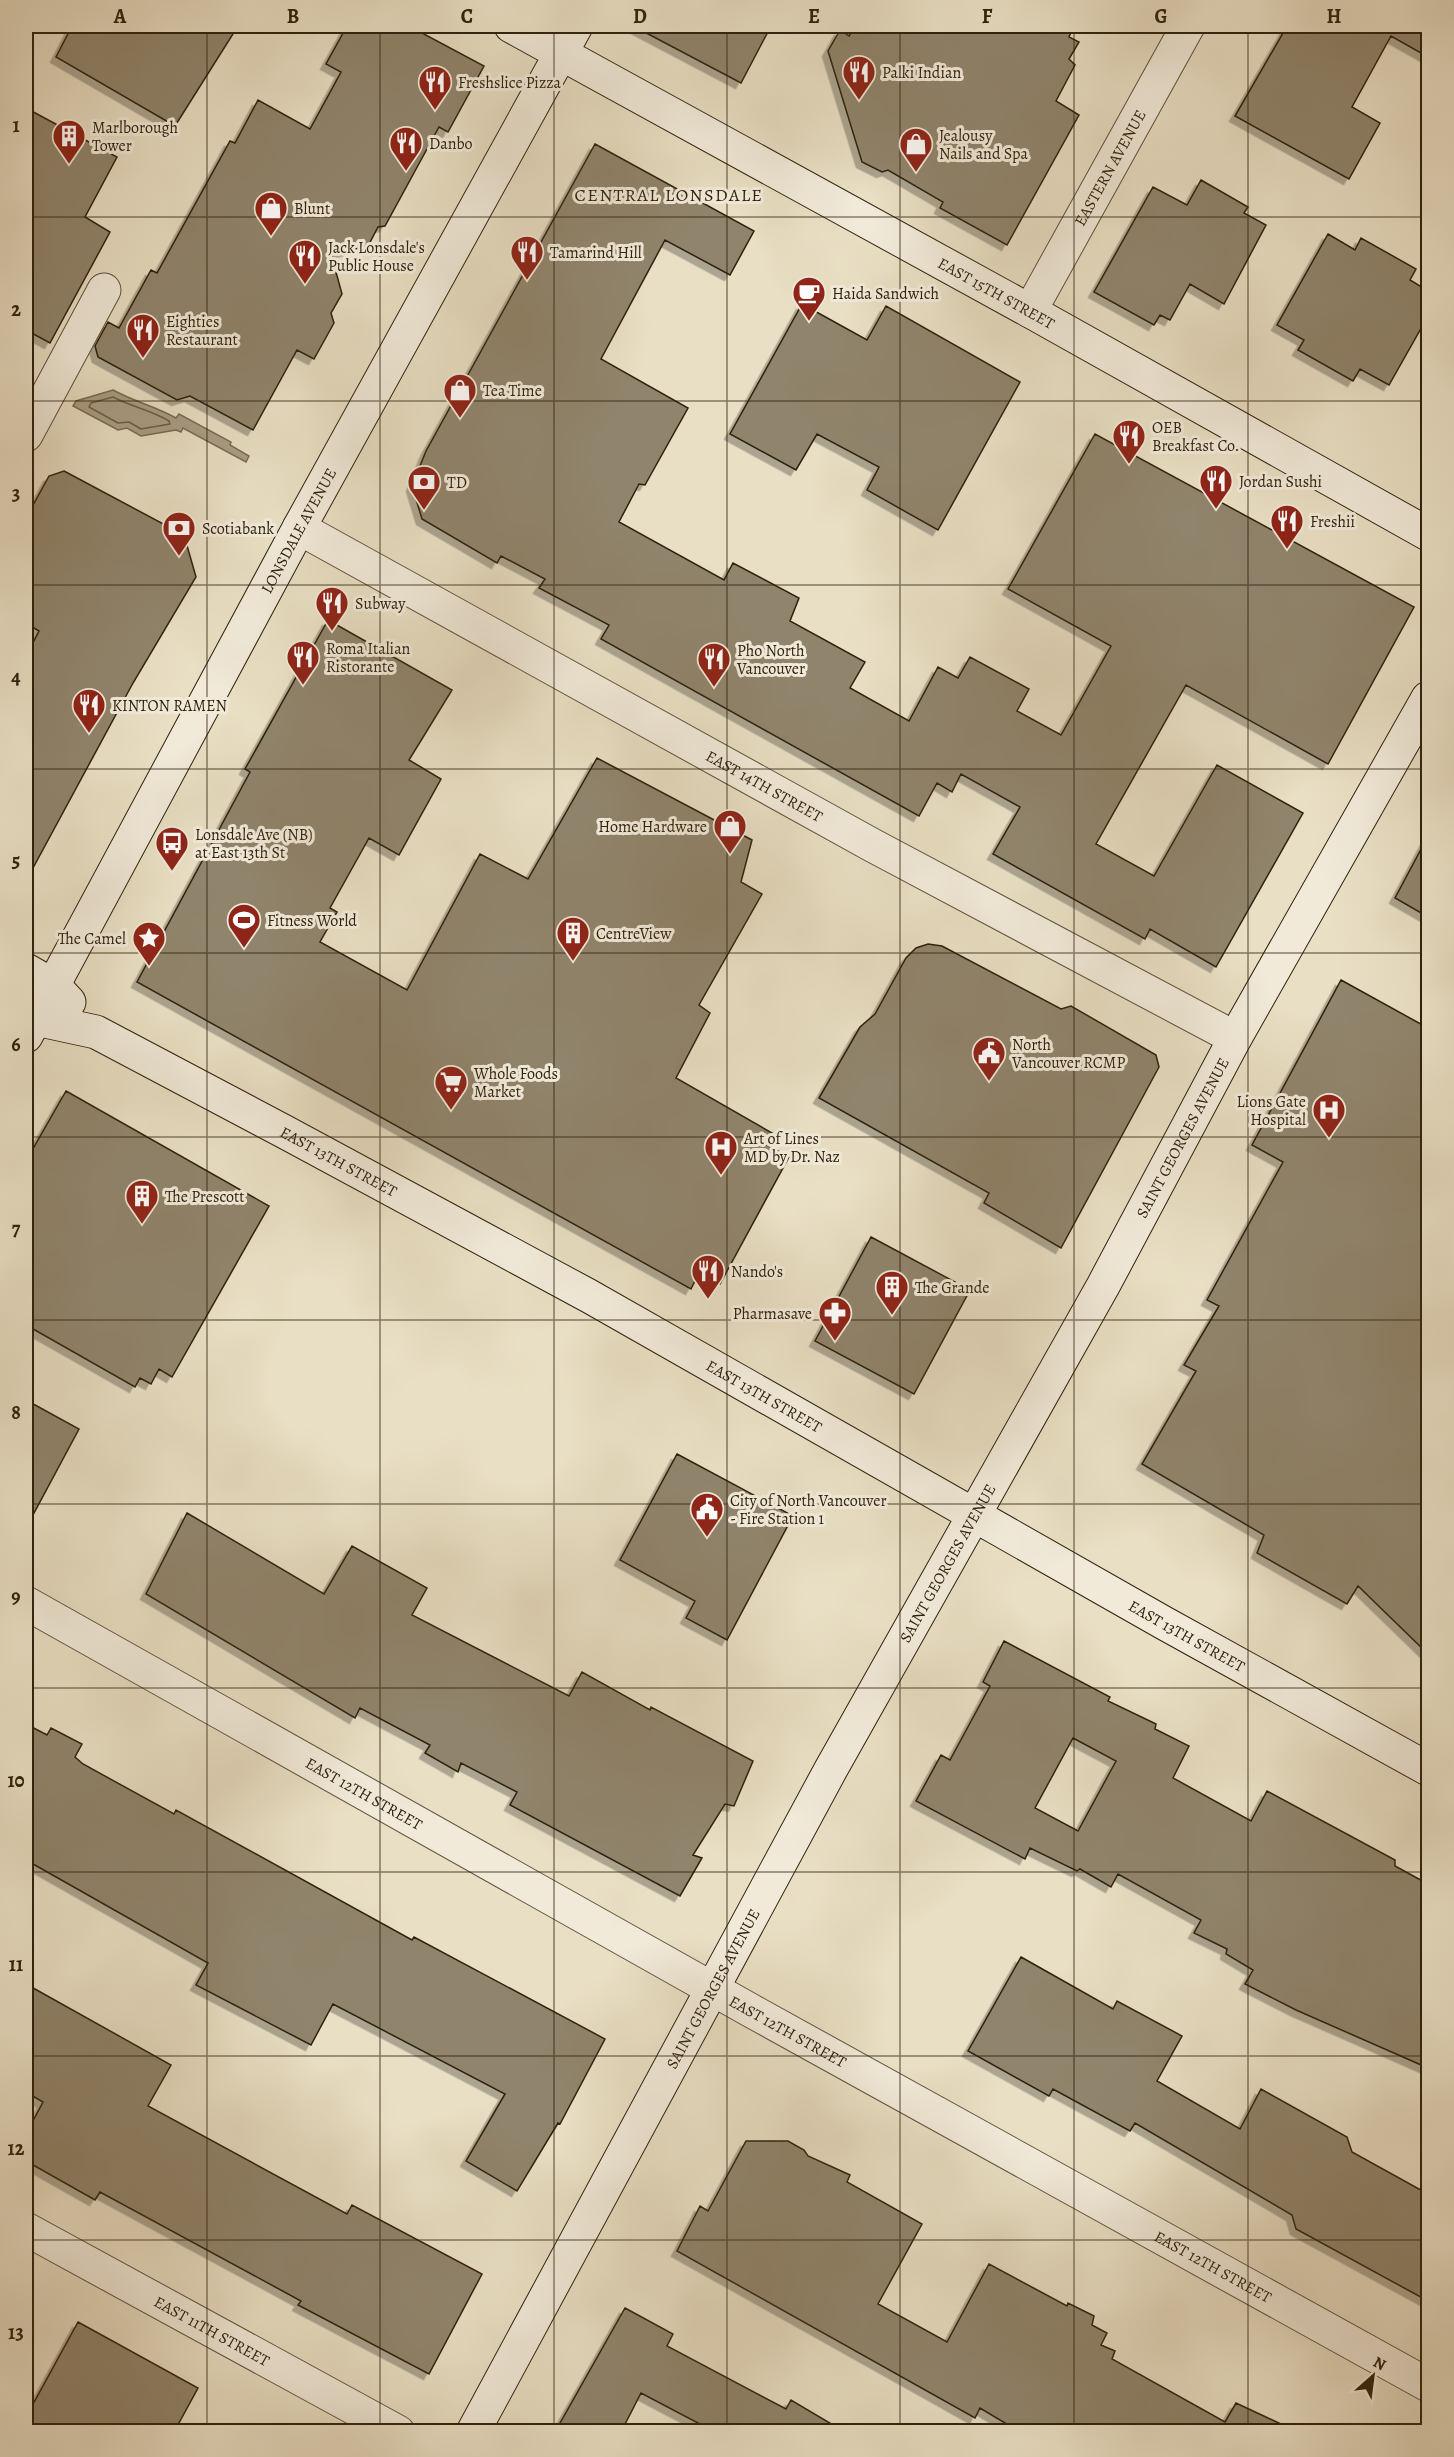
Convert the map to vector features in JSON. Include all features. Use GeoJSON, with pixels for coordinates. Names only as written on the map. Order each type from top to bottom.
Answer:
{"type":"FeatureCollection","features":[{"type":"Feature","properties":{"kind":"street","name":"EAST 15TH STREET"},"geometry":{"type":"LineString","coordinates":[[511,26],[1030,311],[1428,534]]}},
{"type":"Feature","properties":{"kind":"street","name":"LONSDALE AVENUE"},"geometry":{"type":"LineString","coordinates":[[29,1023],[54,986],[299,528],[576,26]]}},
{"type":"Feature","properties":{"kind":"street","name":"EASTERN AVENUE"},"geometry":{"type":"LineString","coordinates":[[1030,311],[1188,26]]}},
{"type":"Feature","properties":{"kind":"street"},"geometry":{"type":"LineString","coordinates":[[28,425],[104,290]]}},
{"type":"Feature","properties":{"kind":"street","name":"EAST 14TH STREET"},"geometry":{"type":"LineString","coordinates":[[299,528],[872,845],[1235,1038]]}},
{"type":"Feature","properties":{"kind":"street","name":"SAINT GEORGES AVENUE"},"geometry":{"type":"LineString","coordinates":[[473,2432],[831,1769],[976,1514],[1235,1038],[1428,698]]}},
{"type":"Feature","properties":{"kind":"street","name":"EAST 13TH STREET"},"geometry":{"type":"LineString","coordinates":[[26,970],[54,986],[96,1032],[571,1286],[976,1514],[1164,1623],[1428,1769]]}},
{"type":"Feature","properties":{"kind":"street","name":"EAST 13TH STREET"},"geometry":{"type":"LineString","coordinates":[[29,1023],[96,1032]]}},
{"type":"Feature","properties":{"kind":"street","name":"EAST 12TH STREET"},"geometry":{"type":"LineString","coordinates":[[26,1603],[712,1988],[1428,2385]]}},
{"type":"Feature","properties":{"kind":"street","name":"EAST 11TH STREET"},"geometry":{"type":"LineString","coordinates":[[26,2229],[398,2432]]}},
{"type":"Feature","properties":{"kind":"water"},"geometry":{"type":"Polygon","coordinates":[[[113,390],[176,418],[179,414],[231,442],[230,445],[249,456],[246,462],[183,428],[181,432],[176,430],[141,436],[127,428],[118,430],[73,406],[76,401],[113,390]]]}},
{"type":"Feature","properties":{"kind":"building"},"geometry":{"type":"Polygon","coordinates":[[[72,26],[238,26],[175,126],[56,57],[72,26]]]}},
{"type":"Feature","properties":{"kind":"building"},"geometry":{"type":"Polygon","coordinates":[[[347,26],[409,26],[484,66],[448,132],[439,127],[385,226],[378,227],[368,246],[331,254],[342,294],[331,313],[334,323],[314,359],[297,350],[253,430],[190,396],[177,400],[98,357],[95,346],[108,322],[119,328],[151,270],[157,273],[230,141],[235,143],[258,100],[310,129],[341,72],[326,64],[347,26]]]}},
{"type":"Feature","properties":{"kind":"building"},"geometry":{"type":"Polygon","coordinates":[[[633,26],[771,26],[741,83],[633,26]]]}},
{"type":"Feature","properties":{"kind":"building"},"geometry":{"type":"Polygon","coordinates":[[[855,26],[1074,26],[1069,37],[1079,42],[1069,59],[1075,65],[1056,101],[1079,115],[1007,245],[940,208],[943,202],[888,170],[882,172],[862,162],[828,51],[840,30],[849,36],[855,26]]]}},
{"type":"Feature","properties":{"kind":"building"},"geometry":{"type":"Polygon","coordinates":[[[1287,26],[1428,26],[1428,57],[1391,36],[1352,107],[1380,123],[1349,179],[1235,116],[1287,26]]]}},
{"type":"Feature","properties":{"kind":"building"},"geometry":{"type":"Polygon","coordinates":[[[26,108],[117,157],[85,217],[110,232],[50,343],[26,330],[26,108]]]}},
{"type":"Feature","properties":{"kind":"building"},"geometry":{"type":"Polygon","coordinates":[[[595,144],[754,231],[730,275],[665,240],[601,359],[688,408],[645,485],[639,484],[619,522],[724,580],[733,563],[799,598],[790,621],[865,662],[850,688],[909,721],[938,667],[958,678],[970,657],[1029,689],[1017,711],[1061,735],[1111,646],[1008,589],[1095,434],[1414,607],[1328,764],[1186,685],[1096,844],[1154,876],[1217,765],[1303,813],[1216,967],[1150,929],[1145,939],[993,854],[1020,807],[961,774],[952,792],[937,783],[919,816],[601,639],[609,625],[539,588],[545,579],[501,556],[497,563],[422,519],[412,486],[426,451],[595,144]]]}},
{"type":"Feature","properties":{"kind":"building"},"geometry":{"type":"Polygon","coordinates":[[[1201,180],[1248,207],[1244,213],[1266,225],[1224,304],[1190,284],[1170,320],[1160,315],[1154,325],[1094,292],[1153,187],[1187,205],[1201,180]]]}},
{"type":"Feature","properties":{"kind":"building"},"geometry":{"type":"Polygon","coordinates":[[[1328,234],[1355,250],[1361,238],[1416,269],[1410,280],[1428,291],[1428,316],[1389,385],[1360,369],[1353,381],[1298,350],[1304,340],[1277,325],[1328,234]]]}},
{"type":"Feature","properties":{"kind":"building"},"geometry":{"type":"Polygon","coordinates":[[[802,304],[867,340],[886,306],[1020,382],[938,530],[867,490],[879,467],[817,434],[796,470],[730,434],[802,304]]]}},
{"type":"Feature","properties":{"kind":"building"},"geometry":{"type":"Polygon","coordinates":[[[64,471],[184,535],[196,577],[133,683],[26,881],[26,656],[39,631],[26,623],[26,518],[49,476],[64,471]]]}},
{"type":"Feature","properties":{"kind":"building"},"geometry":{"type":"Polygon","coordinates":[[[328,620],[452,690],[409,760],[441,779],[399,855],[369,838],[330,908],[337,912],[320,942],[407,990],[480,854],[528,879],[597,758],[752,840],[741,882],[762,894],[699,1005],[710,1013],[676,1078],[772,1133],[765,1144],[789,1157],[720,1284],[699,1273],[691,1289],[137,982],[250,772],[245,769],[328,620]]]}},
{"type":"Feature","properties":{"kind":"building"},"geometry":{"type":"Polygon","coordinates":[[[1428,836],[1428,917],[1395,898],[1428,836]]]}},
{"type":"Feature","properties":{"kind":"building","name":"North Vancouver RCMP"},"geometry":{"type":"Polygon","coordinates":[[[928,944],[942,946],[1061,1009],[1071,1006],[1156,1055],[1159,1067],[1061,1248],[984,1203],[989,1193],[819,1098],[860,1027],[875,1014],[906,958],[916,948],[928,944]]]}},
{"type":"Feature","properties":{"kind":"building","name":"Lions Gate Hospital"},"geometry":{"type":"Polygon","coordinates":[[[1341,980],[1428,1028],[1428,1654],[1358,1586],[1347,1604],[1257,1553],[1264,1535],[1142,1464],[1196,1371],[1184,1365],[1219,1306],[1207,1300],[1283,1162],[1252,1145],[1341,980]]]}},
{"type":"Feature","properties":{"kind":"building","name":"The Prescott"},"geometry":{"type":"Polygon","coordinates":[[[66,1091],[269,1206],[172,1377],[159,1369],[151,1384],[140,1378],[135,1387],[26,1325],[26,1161],[66,1091]]]}},
{"type":"Feature","properties":{"kind":"building","name":"The Grande"},"geometry":{"type":"Polygon","coordinates":[[[871,1237],[970,1290],[914,1394],[815,1341],[871,1237]]]}},
{"type":"Feature","properties":{"kind":"building"},"geometry":{"type":"Polygon","coordinates":[[[26,1400],[79,1429],[26,1528],[26,1400]]]}},
{"type":"Feature","properties":{"kind":"building","name":"City of North Vancouver - Fire Station 1"},"geometry":{"type":"Polygon","coordinates":[[[677,1454],[793,1516],[727,1640],[686,1618],[695,1601],[620,1560],[677,1454]]]}},
{"type":"Feature","properties":{"kind":"building"},"geometry":{"type":"Polygon","coordinates":[[[187,1513],[324,1594],[352,1546],[427,1588],[412,1615],[569,1696],[582,1672],[650,1710],[651,1707],[753,1761],[734,1806],[725,1804],[693,1855],[702,1858],[680,1896],[510,1805],[517,1792],[461,1763],[458,1772],[425,1753],[430,1745],[360,1708],[355,1718],[146,1594],[187,1513]]]}},
{"type":"Feature","properties":{"kind":"building"},"geometry":{"type":"Polygon","coordinates":[[[1004,1641],[1110,1697],[1108,1701],[1156,1724],[1155,1729],[1189,1746],[1173,1778],[1251,1821],[1267,1791],[1395,1860],[1395,1866],[1428,1884],[1428,2068],[1296,2010],[1245,1984],[1253,1970],[1226,1954],[1227,1949],[1194,1933],[1201,1920],[1118,1874],[1111,1887],[1080,1869],[1077,1871],[1030,1848],[1025,1859],[916,1801],[941,1755],[950,1760],[990,1686],[983,1682],[1004,1641]],[[1073,1738],[1035,1808],[1078,1831],[1116,1761],[1073,1738]]]}},
{"type":"Feature","properties":{"kind":"building"},"geometry":{"type":"Polygon","coordinates":[[[26,1724],[47,1735],[51,1728],[82,1744],[75,1757],[83,1764],[174,1814],[176,1810],[412,1940],[414,1937],[605,2039],[560,2124],[558,2123],[517,2191],[466,2161],[505,2094],[333,2004],[311,2045],[196,1985],[208,1963],[26,1860],[26,1724]]]}},
{"type":"Feature","properties":{"kind":"building"},"geometry":{"type":"Polygon","coordinates":[[[1021,1957],[1113,2009],[1117,2001],[1182,2036],[1157,2081],[1240,2129],[1261,2089],[1347,2137],[1352,2152],[1428,2194],[1428,2301],[1296,2229],[1292,2215],[1135,2123],[1130,2131],[1053,2089],[1049,2096],[968,2051],[1021,1957]]]}},
{"type":"Feature","properties":{"kind":"building"},"geometry":{"type":"Polygon","coordinates":[[[26,1984],[171,2065],[148,2106],[347,2214],[352,2205],[482,2274],[429,2374],[298,2305],[301,2301],[100,2192],[95,2200],[26,2161],[26,2134],[43,2102],[26,2092],[26,1984]]]}},
{"type":"Feature","properties":{"kind":"building"},"geometry":{"type":"Polygon","coordinates":[[[746,2141],[788,2141],[804,2150],[808,2156],[850,2175],[847,2182],[922,2224],[878,2304],[947,2342],[989,2264],[1067,2306],[1068,2303],[1094,2316],[1092,2325],[1107,2333],[1101,2345],[1115,2351],[1112,2359],[1225,2422],[1236,2403],[1298,2432],[1020,2432],[980,2408],[975,2418],[677,2251],[700,2206],[708,2211],[746,2141]]]}},
{"type":"Feature","properties":{"kind":"building"},"geometry":{"type":"Polygon","coordinates":[[[625,2308],[673,2334],[667,2346],[786,2409],[791,2400],[845,2432],[715,2432],[641,2393],[621,2432],[555,2432],[625,2308]]]}},
{"type":"Feature","properties":{"kind":"building"},"geometry":{"type":"Polygon","coordinates":[[[78,2322],[198,2388],[174,2432],[26,2432],[26,2417],[78,2322]]]}},
{"type":"Feature","properties":{"kind":"place","name":"Palki Indian"},"geometry":{"type":"Point","coordinates":[859,101]}},
{"type":"Feature","properties":{"kind":"place","name":"Freshslice Pizza"},"geometry":{"type":"Point","coordinates":[435,111]}},
{"type":"Feature","properties":{"kind":"place","name":"Marlborough Tower"},"geometry":{"type":"Point","coordinates":[69,165]}},
{"type":"Feature","properties":{"kind":"place","name":"Danbo"},"geometry":{"type":"Point","coordinates":[406,172]}},
{"type":"Feature","properties":{"kind":"place","name":"Jealousy Nails and Spa"},"geometry":{"type":"Point","coordinates":[916,173]}},
{"type":"Feature","properties":{"kind":"place","name":"Blunt"},"geometry":{"type":"Point","coordinates":[271,237]}},
{"type":"Feature","properties":{"kind":"place","name":"Tamarind Hill"},"geometry":{"type":"Point","coordinates":[527,281]}},
{"type":"Feature","properties":{"kind":"place","name":"Jack Lonsdale's Public House"},"geometry":{"type":"Point","coordinates":[305,285]}},
{"type":"Feature","properties":{"kind":"place","name":"Haida Sandwich"},"geometry":{"type":"Point","coordinates":[809,322]}},
{"type":"Feature","properties":{"kind":"place","name":"Eighties Restaurant"},"geometry":{"type":"Point","coordinates":[143,359]}},
{"type":"Feature","properties":{"kind":"place","name":"Tea Time"},"geometry":{"type":"Point","coordinates":[460,419]}},
{"type":"Feature","properties":{"kind":"place","name":"OEB Breakfast Co."},"geometry":{"type":"Point","coordinates":[1129,465]}},
{"type":"Feature","properties":{"kind":"place","name":"Jordan Sushi"},"geometry":{"type":"Point","coordinates":[1216,510]}},
{"type":"Feature","properties":{"kind":"place","name":"TD"},"geometry":{"type":"Point","coordinates":[424,511]}},
{"type":"Feature","properties":{"kind":"place","name":"Freshii"},"geometry":{"type":"Point","coordinates":[1287,550]}},
{"type":"Feature","properties":{"kind":"place","name":"Scotiabank"},"geometry":{"type":"Point","coordinates":[179,557]}},
{"type":"Feature","properties":{"kind":"place","name":"Subway"},"geometry":{"type":"Point","coordinates":[332,632]}},
{"type":"Feature","properties":{"kind":"place","name":"Roma Italian Ristorante"},"geometry":{"type":"Point","coordinates":[303,686]}},
{"type":"Feature","properties":{"kind":"place","name":"Pho North Vancouver"},"geometry":{"type":"Point","coordinates":[714,688]}},
{"type":"Feature","properties":{"kind":"place","name":"KINTON RAMEN"},"geometry":{"type":"Point","coordinates":[89,734]}},
{"type":"Feature","properties":{"kind":"place","name":"Home Hardware"},"geometry":{"type":"Point","coordinates":[730,855]}},
{"type":"Feature","properties":{"kind":"place","name":"Lonsdale Ave (NB) at East 13th St"},"geometry":{"type":"Point","coordinates":[172,872]}},
{"type":"Feature","properties":{"kind":"place","name":"Fitness World"},"geometry":{"type":"Point","coordinates":[244,949]}},
{"type":"Feature","properties":{"kind":"place","name":"CentreView"},"geometry":{"type":"Point","coordinates":[573,962]}},
{"type":"Feature","properties":{"kind":"place","name":"The Camel"},"geometry":{"type":"Point","coordinates":[149,967]}},
{"type":"Feature","properties":{"kind":"place","name":"North Vancouver RCMP"},"geometry":{"type":"Point","coordinates":[989,1082]}},
{"type":"Feature","properties":{"kind":"place","name":"Whole Foods Market"},"geometry":{"type":"Point","coordinates":[451,1111]}},
{"type":"Feature","properties":{"kind":"place","name":"Lions Gate Hospital"},"geometry":{"type":"Point","coordinates":[1329,1139]}},
{"type":"Feature","properties":{"kind":"place","name":"Art of Lines MD by Dr. Naz"},"geometry":{"type":"Point","coordinates":[721,1176]}},
{"type":"Feature","properties":{"kind":"place","name":"The Prescott"},"geometry":{"type":"Point","coordinates":[142,1225]}},
{"type":"Feature","properties":{"kind":"place","name":"Nando's"},"geometry":{"type":"Point","coordinates":[708,1300]}},
{"type":"Feature","properties":{"kind":"place","name":"The Grande"},"geometry":{"type":"Point","coordinates":[892,1316]}},
{"type":"Feature","properties":{"kind":"place","name":"Pharmasave"},"geometry":{"type":"Point","coordinates":[835,1342]}},
{"type":"Feature","properties":{"kind":"place","name":"City of North Vancouver - Fire Station 1"},"geometry":{"type":"Point","coordinates":[707,1538]}},
{"type":"Feature","properties":{"kind":"district","name":"CENTRAL LONSDALE"},"geometry":{"type":"Point","coordinates":[669,195]}}]}
